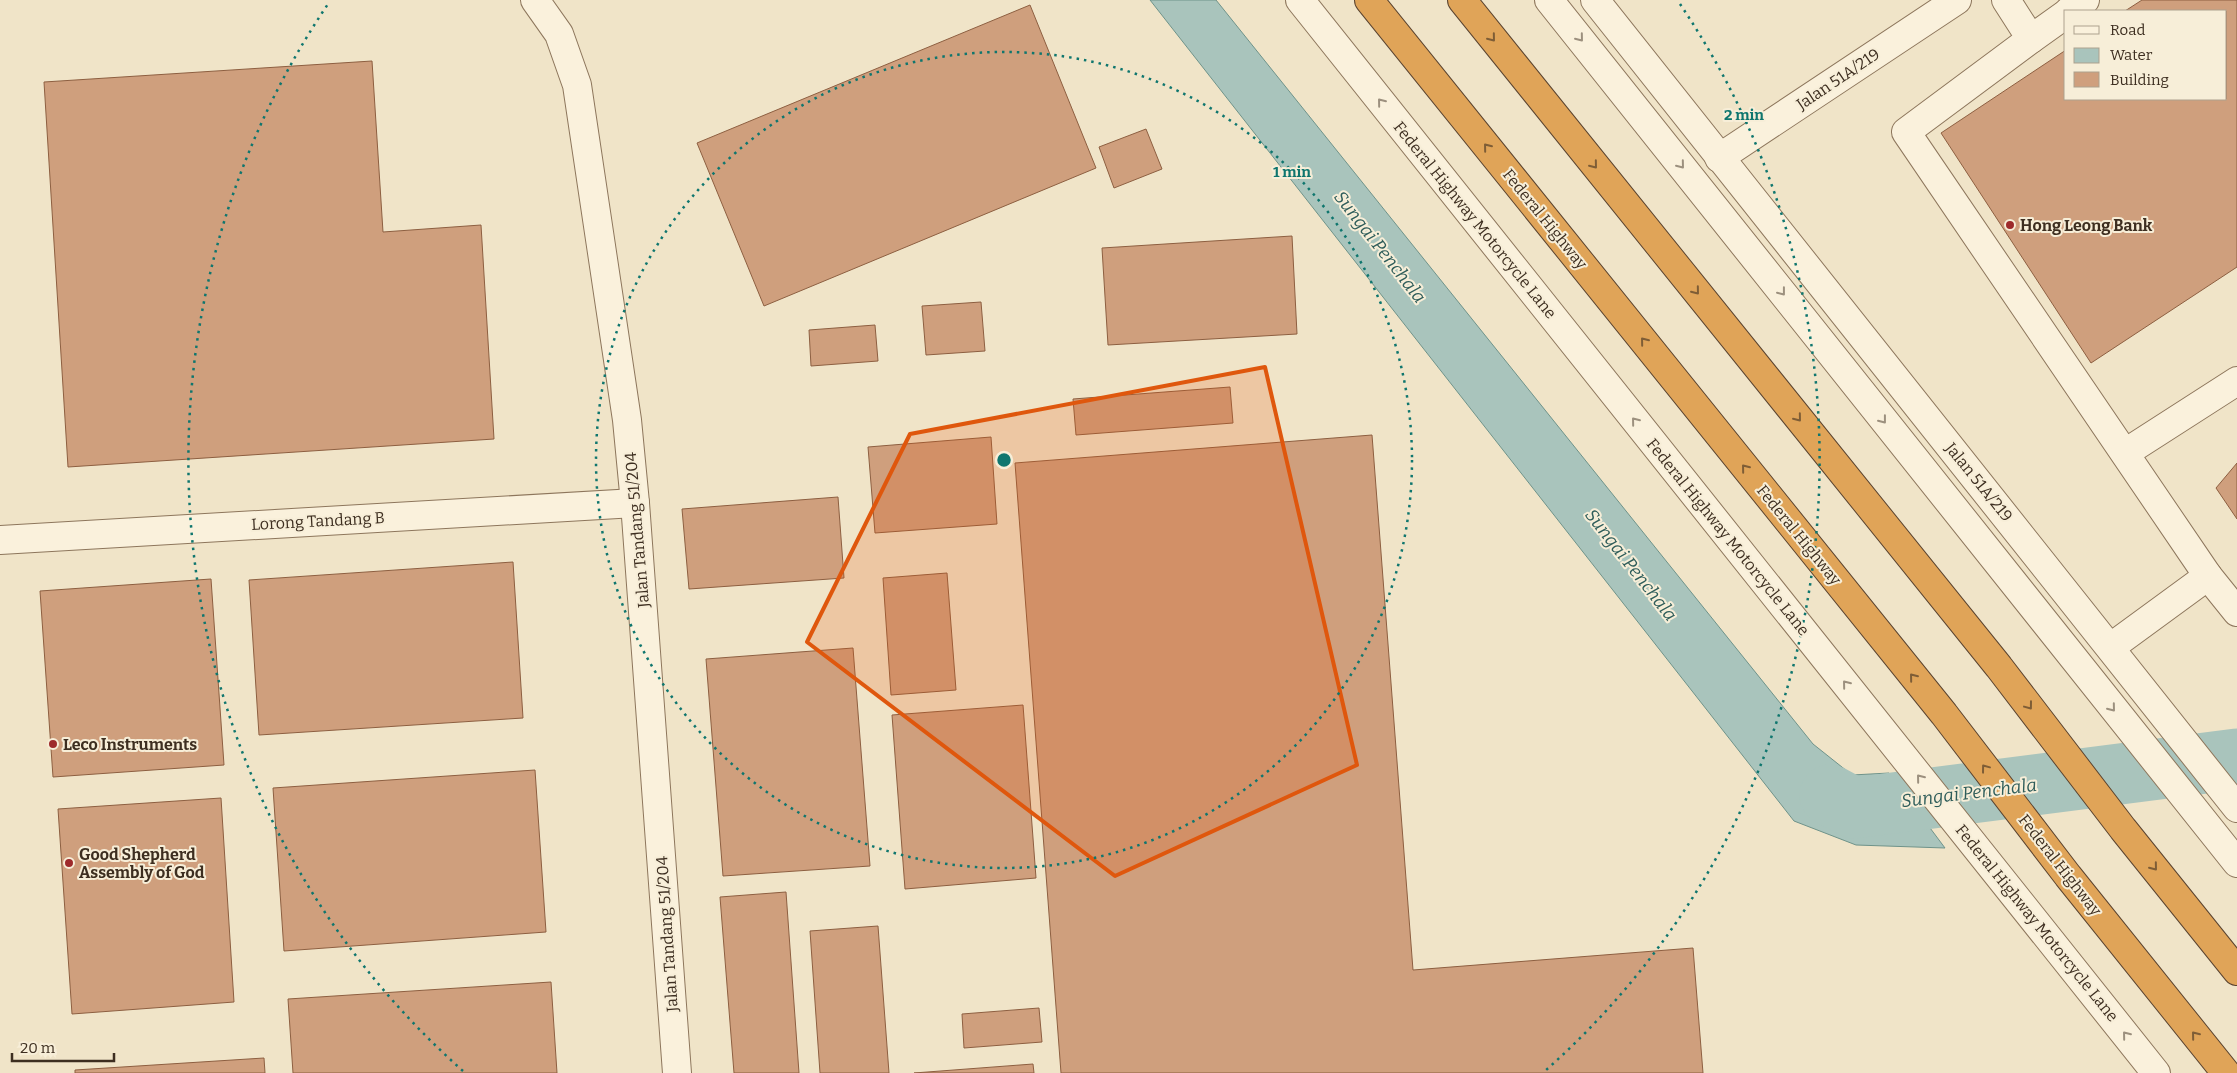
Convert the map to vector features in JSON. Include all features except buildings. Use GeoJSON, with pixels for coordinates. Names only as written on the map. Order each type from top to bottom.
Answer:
{"type":"FeatureCollection","features":[{"type":"Feature","properties":{"kind":"highway","name":"Federal Highway"},"geometry":{"type":"LineString","coordinates":[[1369,0],[1944,714],[2068,876],[2226,1073]]}},
{"type":"Feature","properties":{"kind":"highway"},"geometry":{"type":"LineString","coordinates":[[1462,0],[1999,667],[2123,829],[2237,971]]}},
{"type":"Feature","properties":{"kind":"street","name":"Jalan Tandang 51/204"},"geometry":{"type":"LineString","coordinates":[[535,0],[559,34],[577,85],[627,420],[635,502],[677,1073]]}},
{"type":"Feature","properties":{"kind":"street","name":"Federal Highway Motorcycle Lane"},"geometry":{"type":"LineString","coordinates":[[1300,0],[2156,1073]]}},
{"type":"Feature","properties":{"kind":"street"},"geometry":{"type":"LineString","coordinates":[[1549,0],[2237,863]]}},
{"type":"Feature","properties":{"kind":"street","name":"Jalan 51A/219"},"geometry":{"type":"LineString","coordinates":[[1595,0],[1719,158],[2139,682],[2237,808]]}},
{"type":"Feature","properties":{"kind":"street","name":"Jalan 51A/219"},"geometry":{"type":"LineString","coordinates":[[1719,158],[1956,0]]}},
{"type":"Feature","properties":{"kind":"street"},"geometry":{"type":"LineString","coordinates":[[2006,0],[2031,40]]}},
{"type":"Feature","properties":{"kind":"street"},"geometry":{"type":"LineString","coordinates":[[2070,10],[2084,0]]}},
{"type":"Feature","properties":{"kind":"street"},"geometry":{"type":"LineString","coordinates":[[2064,15],[1906,132],[2208,576],[2237,612]]}},
{"type":"Feature","properties":{"kind":"street"},"geometry":{"type":"LineString","coordinates":[[2125,453],[2237,381]]}},
{"type":"Feature","properties":{"kind":"street","name":"Lorong Tandang B"},"geometry":{"type":"LineString","coordinates":[[0,540],[635,502]]}},
{"type":"Feature","properties":{"kind":"street"},"geometry":{"type":"LineString","coordinates":[[2111,647],[2208,576]]}},
{"type":"Feature","properties":{"kind":"highlighted area"},"geometry":{"type":"Polygon","coordinates":[[[1265,367],[1357,765],[1115,876],[807,642],[910,434],[1265,367]]]}},
{"type":"Feature","properties":{"kind":"water"},"geometry":{"type":"Polygon","coordinates":[[[1150,0],[1216,0],[1813,744],[1852,775],[1889,773],[1945,848],[1856,845],[1794,821],[1150,0]]]}},
{"type":"Feature","properties":{"kind":"waterway","name":"Sungai Penchala"},"geometry":{"type":"LineString","coordinates":[[1830,795],[1854,808],[2237,759]]}},
{"type":"Feature","properties":{"kind":"place","name":"Hong Leong Bank"},"geometry":{"type":"Point","coordinates":[2010,225]}},
{"type":"Feature","properties":{"kind":"place","name":"Leco Instruments"},"geometry":{"type":"Point","coordinates":[53,744]}},
{"type":"Feature","properties":{"kind":"place","name":"Good Shepherd Assembly of God"},"geometry":{"type":"Point","coordinates":[69,863]}}]}
